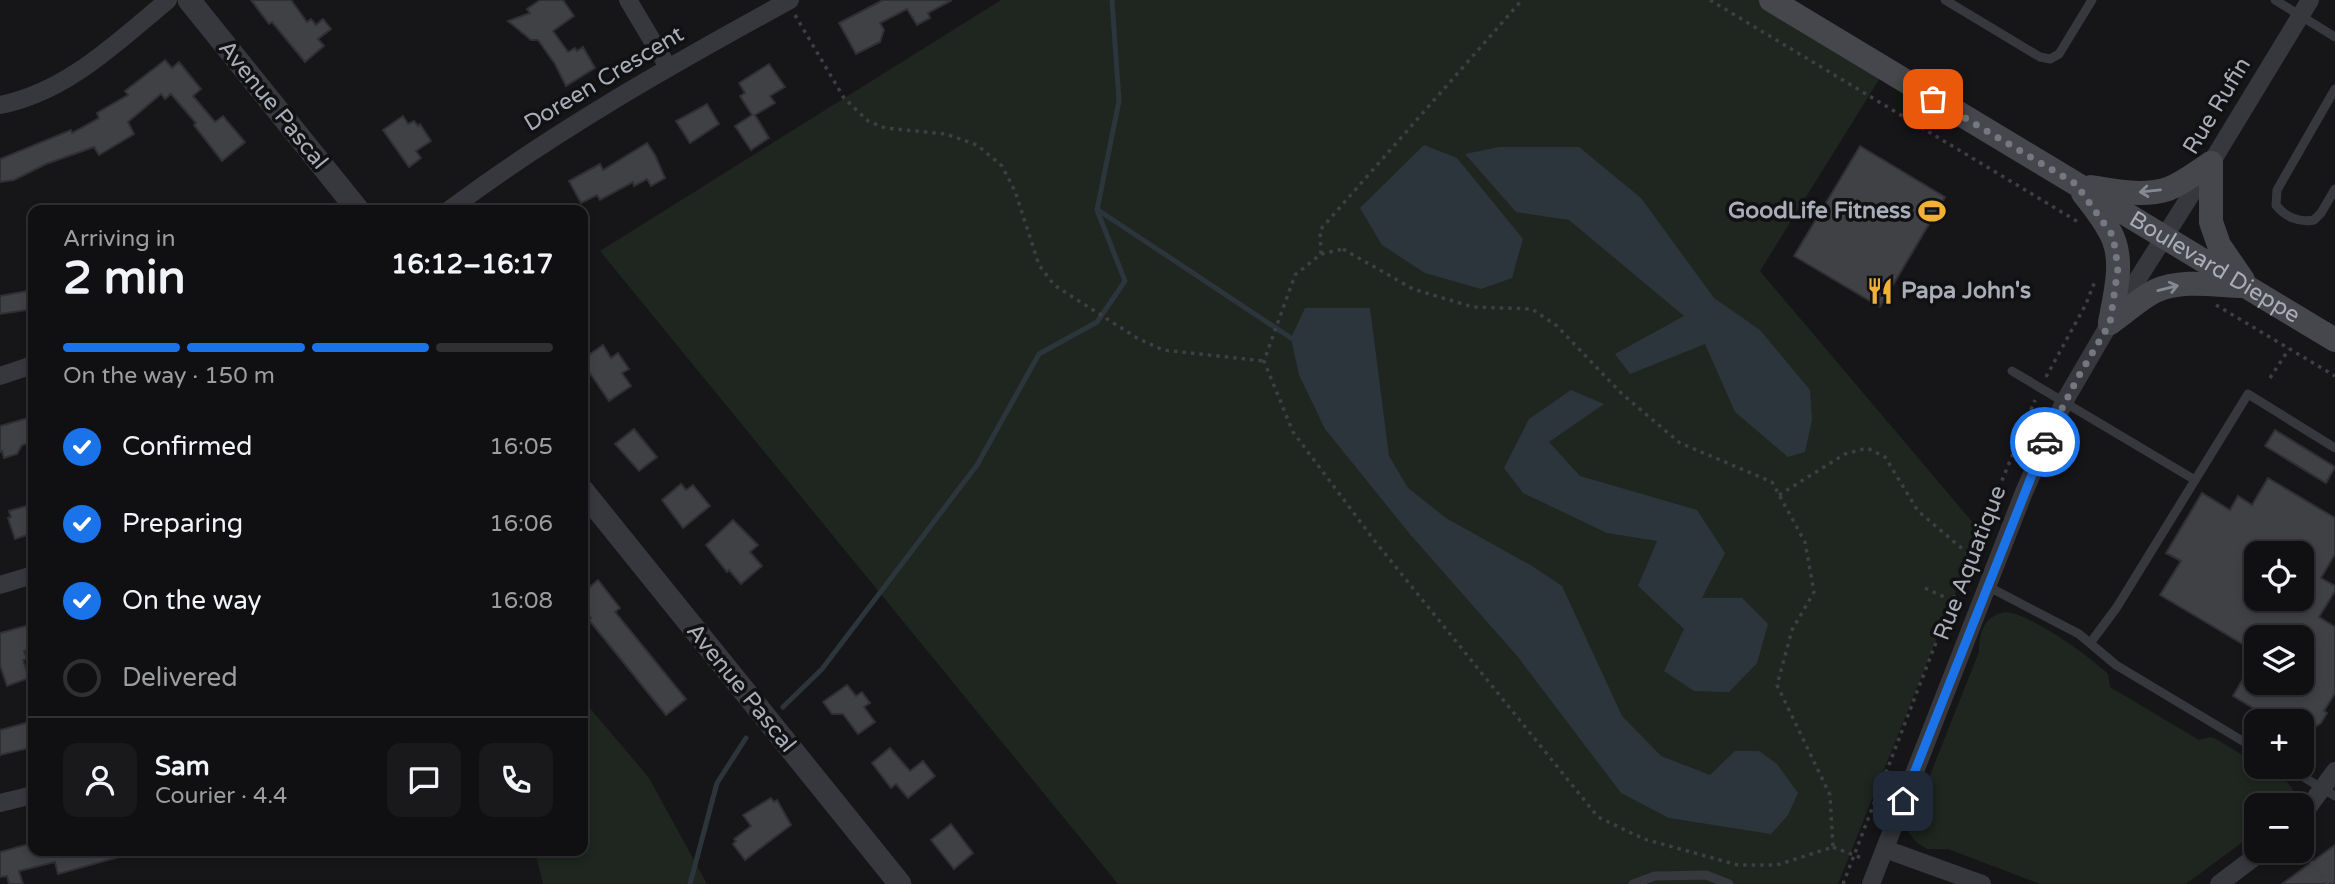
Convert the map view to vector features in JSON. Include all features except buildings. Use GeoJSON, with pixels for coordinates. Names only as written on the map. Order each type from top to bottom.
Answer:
{"type":"FeatureCollection","features":[{"type":"Feature","properties":{"kind":"main road","name":"Boulevard Dieppe"},"geometry":{"type":"LineString","coordinates":[[1771,0],[2335,340]]}},
{"type":"Feature","properties":{"kind":"main road"},"geometry":{"type":"LineString","coordinates":[[2076,184],[2132,192],[2157,192],[2176,185],[2211,163]]}},
{"type":"Feature","properties":{"kind":"main road"},"geometry":{"type":"LineString","coordinates":[[2211,163],[2210,208],[2214,234],[2247,287]]}},
{"type":"Feature","properties":{"kind":"main road"},"geometry":{"type":"LineString","coordinates":[[2076,184],[2108,228],[2116,246],[2117,279],[2110,323]]}},
{"type":"Feature","properties":{"kind":"main road"},"geometry":{"type":"LineString","coordinates":[[2110,323],[2151,294],[2166,287],[2184,284],[2247,287]]}},
{"type":"Feature","properties":{"kind":"street"},"geometry":{"type":"LineString","coordinates":[[0,105],[19,101],[76,75],[168,0]]}},
{"type":"Feature","properties":{"kind":"street","name":"Avenue Pascal"},"geometry":{"type":"LineString","coordinates":[[188,0],[354,205]]}},
{"type":"Feature","properties":{"kind":"street"},"geometry":{"type":"LineString","coordinates":[[628,0],[668,67]]}},
{"type":"Feature","properties":{"kind":"street","name":"Doreen Crescent"},"geometry":{"type":"LineString","coordinates":[[456,205],[501,171],[668,67],[790,0]]}},
{"type":"Feature","properties":{"kind":"street","name":"Rue Rufin"},"geometry":{"type":"LineString","coordinates":[[2164,237],[2309,0]]}},
{"type":"Feature","properties":{"kind":"street","name":"Rue Aquatique"},"geometry":{"type":"LineString","coordinates":[[1871,884],[2042,450],[2064,402],[2164,237]]}},
{"type":"Feature","properties":{"kind":"street"},"geometry":{"type":"LineString","coordinates":[[0,376],[28,367]]}},
{"type":"Feature","properties":{"kind":"street","name":"Avenue Pascal"},"geometry":{"type":"LineString","coordinates":[[588,497],[900,884]]}},
{"type":"Feature","properties":{"kind":"street"},"geometry":{"type":"LineString","coordinates":[[0,585],[28,577]]}},
{"type":"Feature","properties":{"kind":"street"},"geometry":{"type":"LineString","coordinates":[[2314,805],[2329,792],[2335,771]]}},
{"type":"Feature","properties":{"kind":"street"},"geometry":{"type":"LineString","coordinates":[[0,803],[28,795]]}},
{"type":"Feature","properties":{"kind":"street"},"geometry":{"type":"LineString","coordinates":[[1882,856],[1982,884]]}},
{"type":"Feature","properties":{"kind":"street"},"geometry":{"type":"LineString","coordinates":[[2219,884],[2247,863]]}},
{"type":"Feature","properties":{"kind":"lane"},"geometry":{"type":"LineString","coordinates":[[1945,0],[2040,57],[2050,59],[2059,54],[2092,0]]}},
{"type":"Feature","properties":{"kind":"lane"},"geometry":{"type":"LineString","coordinates":[[2275,0],[2335,37]]}},
{"type":"Feature","properties":{"kind":"lane"},"geometry":{"type":"LineString","coordinates":[[2335,89],[2277,190],[2276,205],[2280,211],[2297,220],[2314,220],[2335,189]]}},
{"type":"Feature","properties":{"kind":"lane"},"geometry":{"type":"LineString","coordinates":[[2012,371],[2195,480]]}},
{"type":"Feature","properties":{"kind":"lane"},"geometry":{"type":"LineString","coordinates":[[2091,642],[2117,607],[2248,394],[2335,448]]}},
{"type":"Feature","properties":{"kind":"lane"},"geometry":{"type":"LineString","coordinates":[[1987,586],[2070,629],[2091,642],[2116,665],[2244,742]]}},
{"type":"Feature","properties":{"kind":"lane"},"geometry":{"type":"LineString","coordinates":[[2307,779],[2329,792]]}},
{"type":"Feature","properties":{"kind":"lane"},"geometry":{"type":"LineString","coordinates":[[1633,884],[1655,876],[1706,875],[1729,884]]}},
{"type":"Feature","properties":{"kind":"path"},"geometry":{"type":"LineString","coordinates":[[790,0],[799,24],[844,98],[868,121],[885,128],[946,134],[967,141],[977,145],[1002,166],[1015,191],[1039,265],[1054,285],[1137,338],[1163,350],[1264,361]]}},
{"type":"Feature","properties":{"kind":"path"},"geometry":{"type":"LineString","coordinates":[[1321,254],[1320,230],[1521,0]]}},
{"type":"Feature","properties":{"kind":"path"},"geometry":{"type":"LineString","coordinates":[[1710,0],[2089,229]]}},
{"type":"Feature","properties":{"kind":"path"},"geometry":{"type":"LineString","coordinates":[[1833,847],[1830,795],[1777,685],[1792,630],[1814,593],[1805,542],[1772,482],[1680,443],[1621,393],[1557,326],[1532,309],[1473,307],[1413,289],[1343,249],[1321,254],[1295,275],[1264,361],[1293,432],[1374,540],[1598,817],[1644,839],[1738,865],[1777,865],[1833,847],[1855,855],[1882,856]]}},
{"type":"Feature","properties":{"kind":"path"},"geometry":{"type":"LineString","coordinates":[[1843,884],[2001,478],[2040,387],[2085,304],[2098,272]]}},
{"type":"Feature","properties":{"kind":"path"},"geometry":{"type":"LineString","coordinates":[[2208,301],[2335,376]]}},
{"type":"Feature","properties":{"kind":"path"},"geometry":{"type":"LineString","coordinates":[[2270,378],[2289,349]]}},
{"type":"Feature","properties":{"kind":"path"},"geometry":{"type":"LineString","coordinates":[[1779,495],[1845,454],[1867,448],[1885,457],[1918,511],[1972,557]]}},
{"type":"Feature","properties":{"kind":"path"},"geometry":{"type":"LineString","coordinates":[[1925,588],[1953,601]]}},
{"type":"Feature","properties":{"kind":"path"},"geometry":{"type":"LineString","coordinates":[[2312,863],[2328,884]]}},
{"type":"Feature","properties":{"kind":"shaded area"},"geometry":{"type":"Polygon","coordinates":[[[1001,0],[1772,0],[1885,70],[1760,271],[1980,531],[1838,884],[1118,884],[600,251],[1001,0]]]}},
{"type":"Feature","properties":{"kind":"shaded area"},"geometry":{"type":"Polygon","coordinates":[[[1424,145],[1457,158],[1523,239],[1512,278],[1481,289],[1425,273],[1382,245],[1360,208],[1424,145]]]}},
{"type":"Feature","properties":{"kind":"shaded area"},"geometry":{"type":"Polygon","coordinates":[[[1499,147],[1579,147],[1641,198],[1714,298],[1760,330],[1810,390],[1812,420],[1805,452],[1788,457],[1735,412],[1705,344],[1630,374],[1615,354],[1684,316],[1569,220],[1516,212],[1465,154],[1499,147]]]}},
{"type":"Feature","properties":{"kind":"shaded area"},"geometry":{"type":"Polygon","coordinates":[[[1305,308],[1370,308],[1389,456],[1408,488],[1446,518],[1562,586],[1622,716],[1661,756],[1710,775],[1735,751],[1759,751],[1777,764],[1798,793],[1788,815],[1771,834],[1669,818],[1621,793],[1518,657],[1409,533],[1325,429],[1299,375],[1291,338],[1305,308]]]}},
{"type":"Feature","properties":{"kind":"shaded area"},"geometry":{"type":"Polygon","coordinates":[[[1571,390],[1604,404],[1549,442],[1580,476],[1697,510],[1725,553],[1702,598],[1742,598],[1768,624],[1757,663],[1729,692],[1694,691],[1664,671],[1684,629],[1638,586],[1657,541],[1607,533],[1523,493],[1504,468],[1529,419],[1571,390]]]}},
{"type":"Feature","properties":{"kind":"shaded area"},"geometry":{"type":"Polygon","coordinates":[[[1998,614],[2016,614],[2044,627],[2108,674],[2110,687],[2199,740],[2210,737],[2216,739],[2244,756],[2244,779],[2284,779],[2294,793],[2244,793],[2244,841],[2186,884],[2040,884],[1948,849],[1927,849],[1909,833],[1908,821],[1920,800],[1979,652],[1984,626],[1998,614]]]}},
{"type":"Feature","properties":{"kind":"shaded area"},"geometry":{"type":"Polygon","coordinates":[[[588,706],[649,778],[707,884],[543,884],[536,856],[588,856],[588,706]]]}},
{"type":"Feature","properties":{"kind":"waterway"},"geometry":{"type":"LineString","coordinates":[[783,707],[822,669],[977,465],[1039,354],[1097,322],[1125,281],[1097,210],[1119,101],[1112,0]]}},
{"type":"Feature","properties":{"kind":"waterway"},"geometry":{"type":"LineString","coordinates":[[1098,210],[1291,338]]}},
{"type":"Feature","properties":{"kind":"waterway"},"geometry":{"type":"LineString","coordinates":[[690,884],[717,783],[746,738]]}},
{"type":"Feature","properties":{"kind":"way so far"},"geometry":{"type":"LineString","coordinates":[[1933,99],[2076,184],[2113,236],[2118,268],[2110,323],[2064,402],[2045,442]]}},
{"type":"Feature","properties":{"kind":"place","name":"GoodLife Fitness"},"geometry":{"type":"Point","coordinates":[1932,211]}},
{"type":"Feature","properties":{"kind":"place","name":"Papa John's"},"geometry":{"type":"Point","coordinates":[1880,291]}},
{"type":"Feature","properties":{"kind":"route"},"geometry":{"type":"LineString","coordinates":[[1903,801],[2045,442]]}}]}
